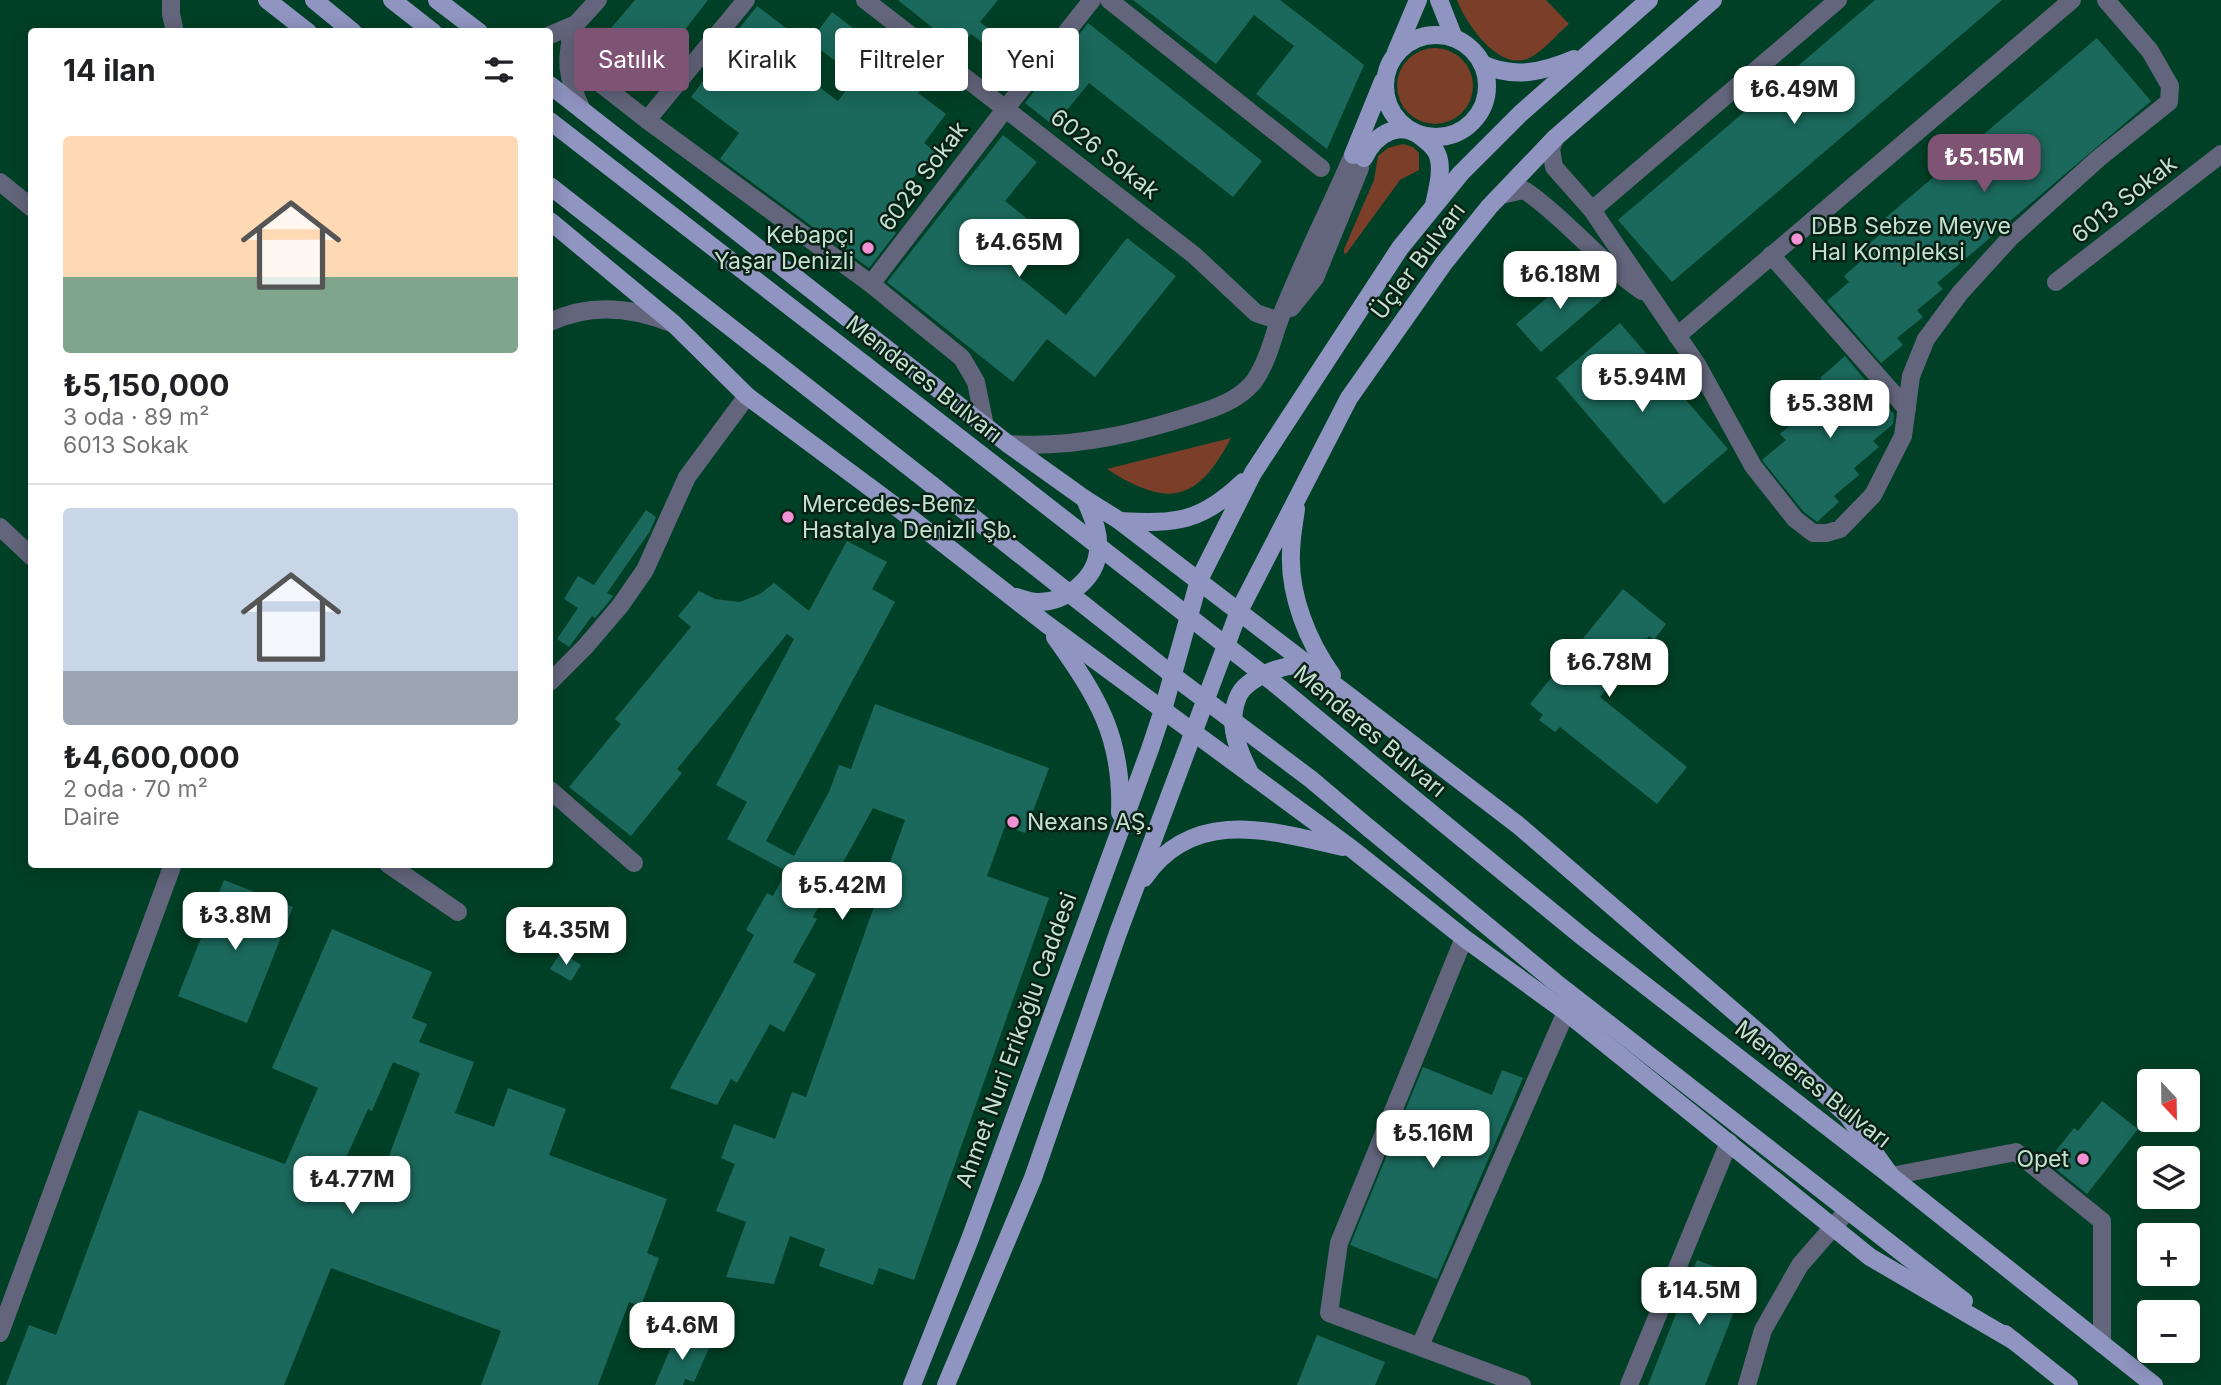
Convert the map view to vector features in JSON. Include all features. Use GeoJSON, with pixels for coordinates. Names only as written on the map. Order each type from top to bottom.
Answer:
{"type":"FeatureCollection","features":[{"type":"Feature","properties":{"kind":"main road"},"geometry":{"type":"LineString","coordinates":[[267,0],[303,28]]}},
{"type":"Feature","properties":{"kind":"main road"},"geometry":{"type":"LineString","coordinates":[[314,0],[348,28]]}},
{"type":"Feature","properties":{"kind":"main road"},"geometry":{"type":"LineString","coordinates":[[392,0],[428,28]]}},
{"type":"Feature","properties":{"kind":"main road"},"geometry":{"type":"LineString","coordinates":[[437,0],[473,28]]}},
{"type":"Feature","properties":{"kind":"main road"},"geometry":{"type":"LineString","coordinates":[[1359,157],[1391,63],[1418,0]]}},
{"type":"Feature","properties":{"kind":"main road"},"geometry":{"type":"LineString","coordinates":[[1438,0],[1454,38]]}},
{"type":"Feature","properties":{"kind":"main road","name":"Üçler Bulvarı"},"geometry":{"type":"LineString","coordinates":[[1163,710],[1199,580],[1254,472],[1400,248],[1434,205],[1520,114],[1649,0]]}},
{"type":"Feature","properties":{"kind":"main road","name":"Üçler Bulvarı"},"geometry":{"type":"LineString","coordinates":[[1193,733],[1239,611],[1349,398],[1444,263],[1555,138],[1713,0]]}},
{"type":"Feature","properties":{"kind":"main road"},"geometry":{"type":"LineString","coordinates":[[1359,157],[1373,141],[1395,129],[1411,130],[1428,136],[1446,136],[1462,129],[1475,118],[1483,104],[1487,88],[1482,64],[1468,46],[1454,38],[1438,35],[1422,37],[1408,43],[1391,63],[1385,87],[1388,104],[1397,119],[1411,130],[1426,141],[1438,155],[1439,180],[1434,205]]}},
{"type":"Feature","properties":{"kind":"main road"},"geometry":{"type":"LineString","coordinates":[[1482,64],[1511,74],[1528,74],[1557,66],[1587,53]]}},
{"type":"Feature","properties":{"kind":"main road"},"geometry":{"type":"LineString","coordinates":[[553,87],[985,426],[1199,580],[1518,825],[1766,1039],[1848,1116],[1891,1176]]}},
{"type":"Feature","properties":{"kind":"main road","name":"Menderes Bulvarı"},"geometry":{"type":"LineString","coordinates":[[553,123],[1274,683],[1584,938],[1891,1176],[2154,1385]]}},
{"type":"Feature","properties":{"kind":"main road"},"geometry":{"type":"LineString","coordinates":[[553,188],[1184,684],[1302,773],[1555,982],[2069,1385]]}},
{"type":"Feature","properties":{"kind":"main road"},"geometry":{"type":"LineString","coordinates":[[553,224],[674,324],[747,396],[899,509],[1045,623],[1352,849],[1464,938],[1566,1013],[1870,1257],[2014,1341]]}},
{"type":"Feature","properties":{"kind":"main road"},"geometry":{"type":"LineString","coordinates":[[1120,521],[1172,522],[1199,515],[1226,498],[1254,472]]}},
{"type":"Feature","properties":{"kind":"main road"},"geometry":{"type":"LineString","coordinates":[[1298,496],[1290,555],[1294,590],[1307,631],[1319,657],[1340,687]]}},
{"type":"Feature","properties":{"kind":"main road"},"geometry":{"type":"LineString","coordinates":[[1009,595],[1036,602],[1058,599],[1079,586],[1091,572],[1098,554],[1098,537],[1085,499]]}},
{"type":"Feature","properties":{"kind":"main road"},"geometry":{"type":"LineString","coordinates":[[1045,623],[1094,696],[1110,728],[1119,769],[1120,828]]}},
{"type":"Feature","properties":{"kind":"main road"},"geometry":{"type":"LineString","coordinates":[[1252,776],[1238,747],[1233,714],[1242,690],[1267,673],[1285,666],[1308,667],[1340,687]]}},
{"type":"Feature","properties":{"kind":"main road","name":"Ahmet Nuri Erikoğlu Caddesi"},"geometry":{"type":"LineString","coordinates":[[912,1385],[974,1227],[1163,710]]}},
{"type":"Feature","properties":{"kind":"main road"},"geometry":{"type":"LineString","coordinates":[[946,1385],[1032,1178],[1118,933],[1193,733]]}},
{"type":"Feature","properties":{"kind":"main road"},"geometry":{"type":"LineString","coordinates":[[1136,890],[1149,872],[1173,849],[1207,833],[1225,829],[1276,832],[1352,849]]}},
{"type":"Feature","properties":{"kind":"street"},"geometry":{"type":"LineString","coordinates":[[171,0],[174,28]]}},
{"type":"Feature","properties":{"kind":"street"},"geometry":{"type":"LineString","coordinates":[[582,110],[571,88],[567,70],[573,31],[598,0]]}},
{"type":"Feature","properties":{"kind":"street"},"geometry":{"type":"LineString","coordinates":[[647,120],[746,0]]}},
{"type":"Feature","properties":{"kind":"street","name":"6026 Sokak"},"geometry":{"type":"LineString","coordinates":[[865,0],[1194,255],[1256,313],[1279,321]]}},
{"type":"Feature","properties":{"kind":"street","name":"6028 Sokak"},"geometry":{"type":"LineString","coordinates":[[871,284],[1092,0]]}},
{"type":"Feature","properties":{"kind":"street"},"geometry":{"type":"LineString","coordinates":[[1109,0],[1321,168]]}},
{"type":"Feature","properties":{"kind":"street"},"geometry":{"type":"LineString","coordinates":[[1592,210],[1838,0]]}},
{"type":"Feature","properties":{"kind":"street"},"geometry":{"type":"LineString","coordinates":[[1677,335],[2071,0]]}},
{"type":"Feature","properties":{"kind":"street"},"geometry":{"type":"LineString","coordinates":[[1555,138],[1551,149],[1554,167],[1592,210],[1698,366],[1753,466],[1795,519],[1813,533],[1828,533],[1840,529],[1873,495],[1903,436],[1911,376],[1926,339],[1960,293],[2011,237],[2099,158],[2169,102],[2170,86],[2150,51],[2106,0]]}},
{"type":"Feature","properties":{"kind":"street"},"geometry":{"type":"LineString","coordinates":[[553,34],[573,31]]}},
{"type":"Feature","properties":{"kind":"street"},"geometry":{"type":"LineString","coordinates":[[573,31],[575,55],[583,70],[871,284],[962,358],[976,382],[985,426]]}},
{"type":"Feature","properties":{"kind":"street","name":"6013 Sokak"},"geometry":{"type":"LineString","coordinates":[[2056,282],[2221,154]]}},
{"type":"Feature","properties":{"kind":"street"},"geometry":{"type":"LineString","coordinates":[[1009,444],[1075,443],[1164,423],[1223,405],[1245,391],[1254,381],[1268,355],[1279,321],[1315,278],[1359,157]]}},
{"type":"Feature","properties":{"kind":"street"},"geometry":{"type":"LineString","coordinates":[[0,182],[28,205]]}},
{"type":"Feature","properties":{"kind":"street"},"geometry":{"type":"LineString","coordinates":[[1502,195],[1524,190],[1530,194],[1568,223],[1622,277],[1650,296]]}},
{"type":"Feature","properties":{"kind":"street"},"geometry":{"type":"LineString","coordinates":[[1772,255],[1907,409]]}},
{"type":"Feature","properties":{"kind":"street"},"geometry":{"type":"LineString","coordinates":[[553,321],[579,311],[610,309],[651,315],[674,324]]}},
{"type":"Feature","properties":{"kind":"street"},"geometry":{"type":"LineString","coordinates":[[553,679],[620,606],[645,570],[687,477],[747,396]]}},
{"type":"Feature","properties":{"kind":"street"},"geometry":{"type":"LineString","coordinates":[[0,527],[28,553]]}},
{"type":"Feature","properties":{"kind":"street"},"geometry":{"type":"LineString","coordinates":[[553,793],[634,863]]}},
{"type":"Feature","properties":{"kind":"street"},"geometry":{"type":"LineString","coordinates":[[0,1333],[172,868]]}},
{"type":"Feature","properties":{"kind":"street"},"geometry":{"type":"LineString","coordinates":[[394,868],[458,912]]}},
{"type":"Feature","properties":{"kind":"street"},"geometry":{"type":"LineString","coordinates":[[1464,938],[1339,1243],[1329,1313],[1522,1385]]}},
{"type":"Feature","properties":{"kind":"street"},"geometry":{"type":"LineString","coordinates":[[1420,1346],[1566,1013]]}},
{"type":"Feature","properties":{"kind":"street"},"geometry":{"type":"LineString","coordinates":[[1629,1385],[1729,1142]]}},
{"type":"Feature","properties":{"kind":"street"},"geometry":{"type":"LineString","coordinates":[[1891,1176],[2016,1152],[2038,1169],[2102,1221],[2102,1344]]}},
{"type":"Feature","properties":{"kind":"street"},"geometry":{"type":"LineString","coordinates":[[1747,1385],[1763,1330],[1800,1265],[1848,1210]]}},
{"type":"Feature","properties":{"kind":"shaded area"},"geometry":{"type":"Polygon","coordinates":[[[1457,0],[1546,0],[1569,24],[1538,52],[1527,59],[1516,61],[1505,58],[1484,42],[1467,20],[1457,0]]]}},
{"type":"Feature","properties":{"kind":"shaded area"},"geometry":{"type":"Polygon","coordinates":[[[1443,48],[1456,54],[1467,65],[1473,78],[1471,101],[1456,118],[1443,124],[1427,124],[1414,118],[1399,101],[1397,78],[1403,65],[1420,50],[1443,48]]]}},
{"type":"Feature","properties":{"kind":"shaded area"},"geometry":{"type":"Polygon","coordinates":[[[1403,144],[1413,147],[1419,153],[1419,170],[1400,180],[1346,254],[1344,253],[1374,180],[1378,156],[1388,148],[1403,144]]]}},
{"type":"Feature","properties":{"kind":"shaded area"},"geometry":{"type":"Polygon","coordinates":[[[1231,438],[1206,476],[1193,487],[1179,492],[1147,490],[1107,469],[1231,438]]]}},
{"type":"Feature","properties":{"kind":"building"},"geometry":{"type":"Polygon","coordinates":[[[635,0],[708,0],[686,28],[611,28],[635,0]]]}},
{"type":"Feature","properties":{"kind":"building"},"geometry":{"type":"Polygon","coordinates":[[[898,0],[998,0],[980,22],[988,28],[982,28],[982,43],[971,34],[968,38],[968,28],[933,28],[898,0]]]}},
{"type":"Feature","properties":{"kind":"building"},"geometry":{"type":"Polygon","coordinates":[[[1133,0],[1280,0],[1364,65],[1327,149],[1256,94],[1294,46],[1254,15],[1216,64],[1133,0]]]}},
{"type":"Feature","properties":{"kind":"building"},"geometry":{"type":"Polygon","coordinates":[[[1875,0],[2002,0],[1672,282],[1618,220],[1875,0]]]}},
{"type":"Feature","properties":{"kind":"building"},"geometry":{"type":"Polygon","coordinates":[[[757,6],[786,28],[740,28],[757,6]]]}},
{"type":"Feature","properties":{"kind":"building"},"geometry":{"type":"Polygon","coordinates":[[[832,12],[853,28],[835,28],[834,60],[821,50],[820,28],[832,12]]]}},
{"type":"Feature","properties":{"kind":"building"},"geometry":{"type":"Polygon","coordinates":[[[1088,23],[1262,161],[1233,197],[1089,83],[1054,126],[1025,103],[1034,91],[1079,91],[1079,34],[1088,23]]]}},
{"type":"Feature","properties":{"kind":"building"},"geometry":{"type":"Polygon","coordinates":[[[2097,38],[2151,101],[1937,283],[1943,289],[1917,310],[1923,317],[1897,338],[1903,345],[1881,363],[1827,301],[1849,282],[1844,276],[1869,254],[1864,248],[1889,227],[1883,220],[2097,38]]]}},
{"type":"Feature","properties":{"kind":"building"},"geometry":{"type":"Polygon","coordinates":[[[703,81],[703,91],[821,91],[821,88],[838,101],[845,91],[920,91],[918,93],[946,114],[924,143],[939,155],[924,174],[919,170],[880,222],[896,233],[869,268],[720,159],[739,133],[691,97],[703,81]]]}},
{"type":"Feature","properties":{"kind":"building"},"geometry":{"type":"Polygon","coordinates":[[[1003,135],[1037,162],[1005,201],[1039,228],[1024,246],[1036,256],[1019,277],[1066,315],[1127,238],[1176,276],[1095,377],[1047,339],[1013,382],[887,282],[1003,135]]]}},
{"type":"Feature","properties":{"kind":"building"},"geometry":{"type":"Polygon","coordinates":[[[1580,270],[1604,298],[1541,352],[1516,324],[1580,270]]]}},
{"type":"Feature","properties":{"kind":"building"},"geometry":{"type":"Polygon","coordinates":[[[1620,323],[1728,449],[1664,504],[1556,378],[1620,323]]]}},
{"type":"Feature","properties":{"kind":"building"},"geometry":{"type":"Polygon","coordinates":[[[1845,356],[1894,414],[1893,424],[1873,441],[1879,447],[1854,468],[1859,475],[1834,496],[1839,502],[1817,522],[1803,511],[1762,460],[1786,440],[1780,434],[1805,412],[1800,406],[1825,385],[1820,378],[1845,356]]]}},
{"type":"Feature","properties":{"kind":"building"},"geometry":{"type":"Polygon","coordinates":[[[646,510],[656,517],[650,531],[607,593],[613,596],[611,599],[595,618],[592,616],[569,647],[557,639],[578,608],[564,599],[578,576],[594,585],[646,510]]]}},
{"type":"Feature","properties":{"kind":"building"},"geometry":{"type":"Polygon","coordinates":[[[847,541],[887,562],[872,589],[895,602],[766,841],[794,856],[829,792],[839,765],[851,769],[875,704],[1049,768],[1025,833],[1005,826],[987,876],[1049,898],[914,1280],[879,1268],[873,1285],[819,1266],[825,1249],[790,1236],[774,1284],[726,1277],[746,1222],[716,1211],[735,1164],[721,1158],[734,1124],[775,1139],[792,1092],[806,1097],[905,820],[873,808],[813,917],[817,919],[793,962],[816,974],[784,1032],[770,1024],[737,1083],[731,1079],[717,1105],[670,1088],[754,935],[746,930],[767,893],[773,896],[786,871],[727,839],[747,802],[716,785],[794,639],[787,634],[677,769],[682,773],[631,836],[569,787],[621,724],[615,719],[691,627],[678,616],[699,591],[715,599],[740,602],[760,594],[774,583],[809,611],[847,541]]]}},
{"type":"Feature","properties":{"kind":"building"},"geometry":{"type":"Polygon","coordinates":[[[1623,589],[1666,624],[1654,640],[1649,636],[1600,697],[1687,767],[1657,804],[1560,727],[1555,732],[1539,720],[1543,715],[1530,704],[1623,589]]]}},
{"type":"Feature","properties":{"kind":"building"},"geometry":{"type":"Polygon","coordinates":[[[224,880],[293,907],[247,1023],[178,996],[224,880]]]}},
{"type":"Feature","properties":{"kind":"building"},"geometry":{"type":"Polygon","coordinates":[[[332,929],[432,972],[412,1018],[427,1024],[419,1042],[474,1062],[455,1113],[494,1127],[508,1088],[566,1109],[549,1155],[667,1199],[647,1253],[659,1258],[641,1306],[629,1302],[598,1385],[481,1385],[501,1331],[331,1268],[284,1385],[6,1385],[29,1325],[56,1335],[139,1110],[285,1164],[318,1088],[272,1068],[332,929]],[[393,1062],[372,1111],[368,1109],[335,1182],[374,1196],[420,1073],[393,1062]]]}},
{"type":"Feature","properties":{"kind":"building"},"geometry":{"type":"Polygon","coordinates":[[[561,952],[581,965],[571,981],[550,969],[561,952]]]}},
{"type":"Feature","properties":{"kind":"building"},"geometry":{"type":"Polygon","coordinates":[[[1423,1067],[1492,1095],[1502,1070],[1523,1078],[1437,1279],[1350,1245],[1423,1067]]]}},
{"type":"Feature","properties":{"kind":"building"},"geometry":{"type":"Polygon","coordinates":[[[2102,1101],[2137,1128],[2087,1194],[2047,1162],[2074,1128],[2078,1131],[2102,1101]]]}},
{"type":"Feature","properties":{"kind":"building"},"geometry":{"type":"Polygon","coordinates":[[[1697,1260],[1747,1279],[1705,1385],[1648,1385],[1697,1260]]]}},
{"type":"Feature","properties":{"kind":"building"},"geometry":{"type":"Polygon","coordinates":[[[676,1335],[709,1348],[694,1382],[685,1379],[683,1385],[655,1385],[676,1335]]]}},
{"type":"Feature","properties":{"kind":"building"},"geometry":{"type":"Polygon","coordinates":[[[1317,1335],[1385,1362],[1375,1385],[1297,1385],[1317,1335]]]}},
{"type":"Feature","properties":{"kind":"place","name":"DBB Sebze Meyve Hal Kompleksi"},"geometry":{"type":"Point","coordinates":[1797,239]}},
{"type":"Feature","properties":{"kind":"place","name":"Kebapçı Yaşar Denizli"},"geometry":{"type":"Point","coordinates":[868,248]}},
{"type":"Feature","properties":{"kind":"place","name":"Mercedes-Benz Hastalya Denizli Şb."},"geometry":{"type":"Point","coordinates":[788,517]}},
{"type":"Feature","properties":{"kind":"place","name":"Nexans AŞ."},"geometry":{"type":"Point","coordinates":[1013,822]}},
{"type":"Feature","properties":{"kind":"place","name":"Opet"},"geometry":{"type":"Point","coordinates":[2083,1159]}}]}
